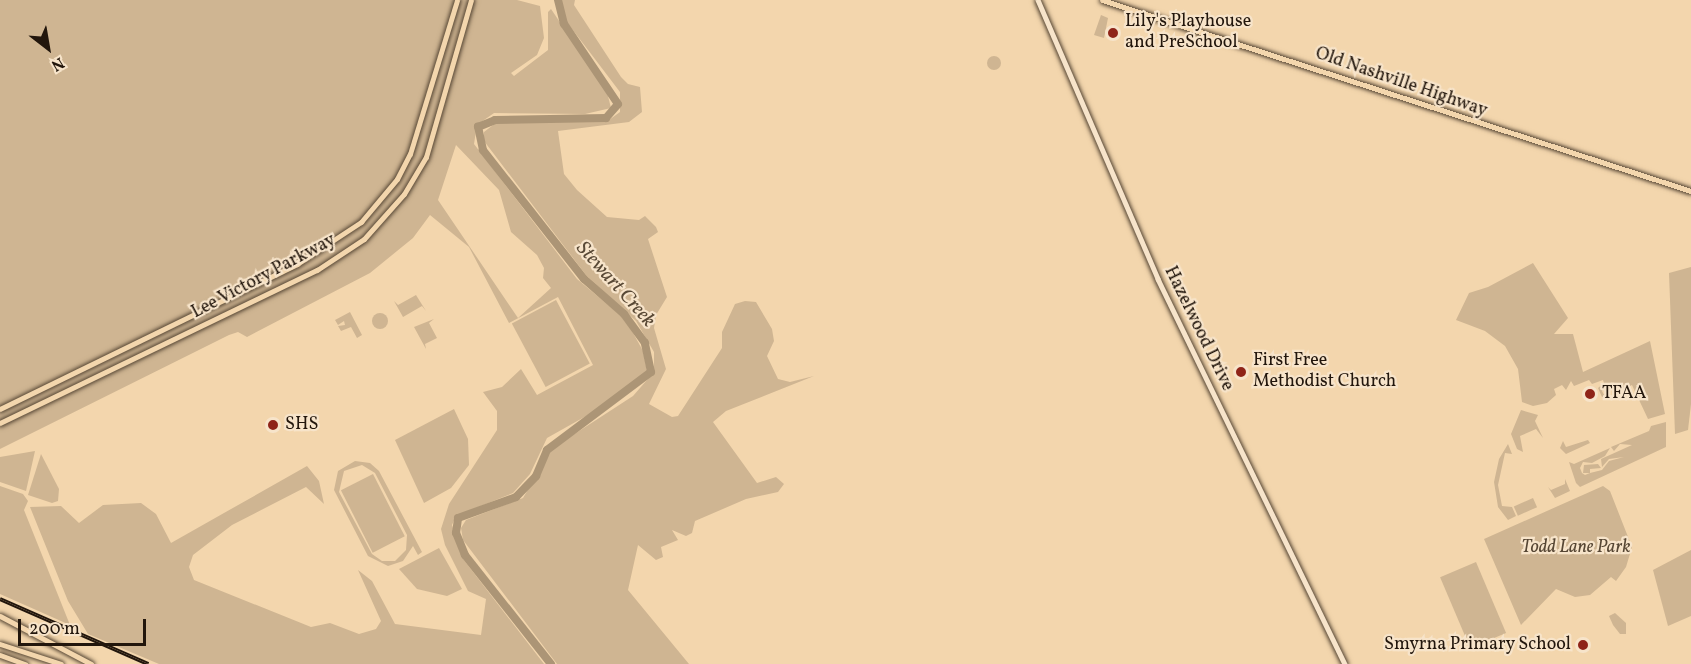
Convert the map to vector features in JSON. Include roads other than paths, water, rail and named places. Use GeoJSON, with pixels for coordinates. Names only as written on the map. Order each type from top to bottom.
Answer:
{"type":"FeatureCollection","features":[{"type":"Feature","properties":{"kind":"main road","name":"Lee Victory Parkway"},"geometry":{"type":"LineString","coordinates":[[0,409],[297,264],[361,222],[397,179],[411,154],[457,0]]}},
{"type":"Feature","properties":{"kind":"main road","name":"Lee Victory Parkway"},"geometry":{"type":"LineString","coordinates":[[0,423],[310,273],[364,239],[404,194],[426,157],[471,0]]}},
{"type":"Feature","properties":{"kind":"main road","name":"Old Nashville Highway"},"geometry":{"type":"LineString","coordinates":[[1102,0],[1691,191]]}},
{"type":"Feature","properties":{"kind":"main road"},"geometry":{"type":"LineString","coordinates":[[0,616],[91,664]]}},
{"type":"Feature","properties":{"kind":"main road"},"geometry":{"type":"LineString","coordinates":[[2,645],[61,664]]}},
{"type":"Feature","properties":{"kind":"main road"},"geometry":{"type":"LineString","coordinates":[[2,656],[25,664]]}},
{"type":"Feature","properties":{"kind":"street","name":"Hazelwood Drive"},"geometry":{"type":"LineString","coordinates":[[1038,0],[1158,279],[1345,664]]}},
{"type":"Feature","properties":{"kind":"waterway","name":"Stewart Creek"},"geometry":{"type":"LineString","coordinates":[[551,664],[465,555],[456,533],[458,518],[516,497],[536,476],[547,450],[651,372],[645,343],[624,314],[584,279],[483,150],[478,127],[495,120],[606,118],[618,104],[564,24],[558,0]]}},
{"type":"Feature","properties":{"kind":"railway"},"geometry":{"type":"LineString","coordinates":[[0,599],[148,664]]}},
{"type":"Feature","properties":{"kind":"place","name":"Lily's Playhouse and PreSchool"},"geometry":{"type":"Point","coordinates":[1113,33]}},
{"type":"Feature","properties":{"kind":"place","name":"First Free Methodist Church"},"geometry":{"type":"Point","coordinates":[1241,372]}},
{"type":"Feature","properties":{"kind":"place","name":"TFAA"},"geometry":{"type":"Point","coordinates":[1590,394]}},
{"type":"Feature","properties":{"kind":"place","name":"SHS"},"geometry":{"type":"Point","coordinates":[273,425]}},
{"type":"Feature","properties":{"kind":"place","name":"Smyrna Primary School"},"geometry":{"type":"Point","coordinates":[1583,645]}},
{"type":"Feature","properties":{"kind":"park label","name":"Todd Lane Park"},"geometry":{"type":"Point","coordinates":[1576,548]}}]}
